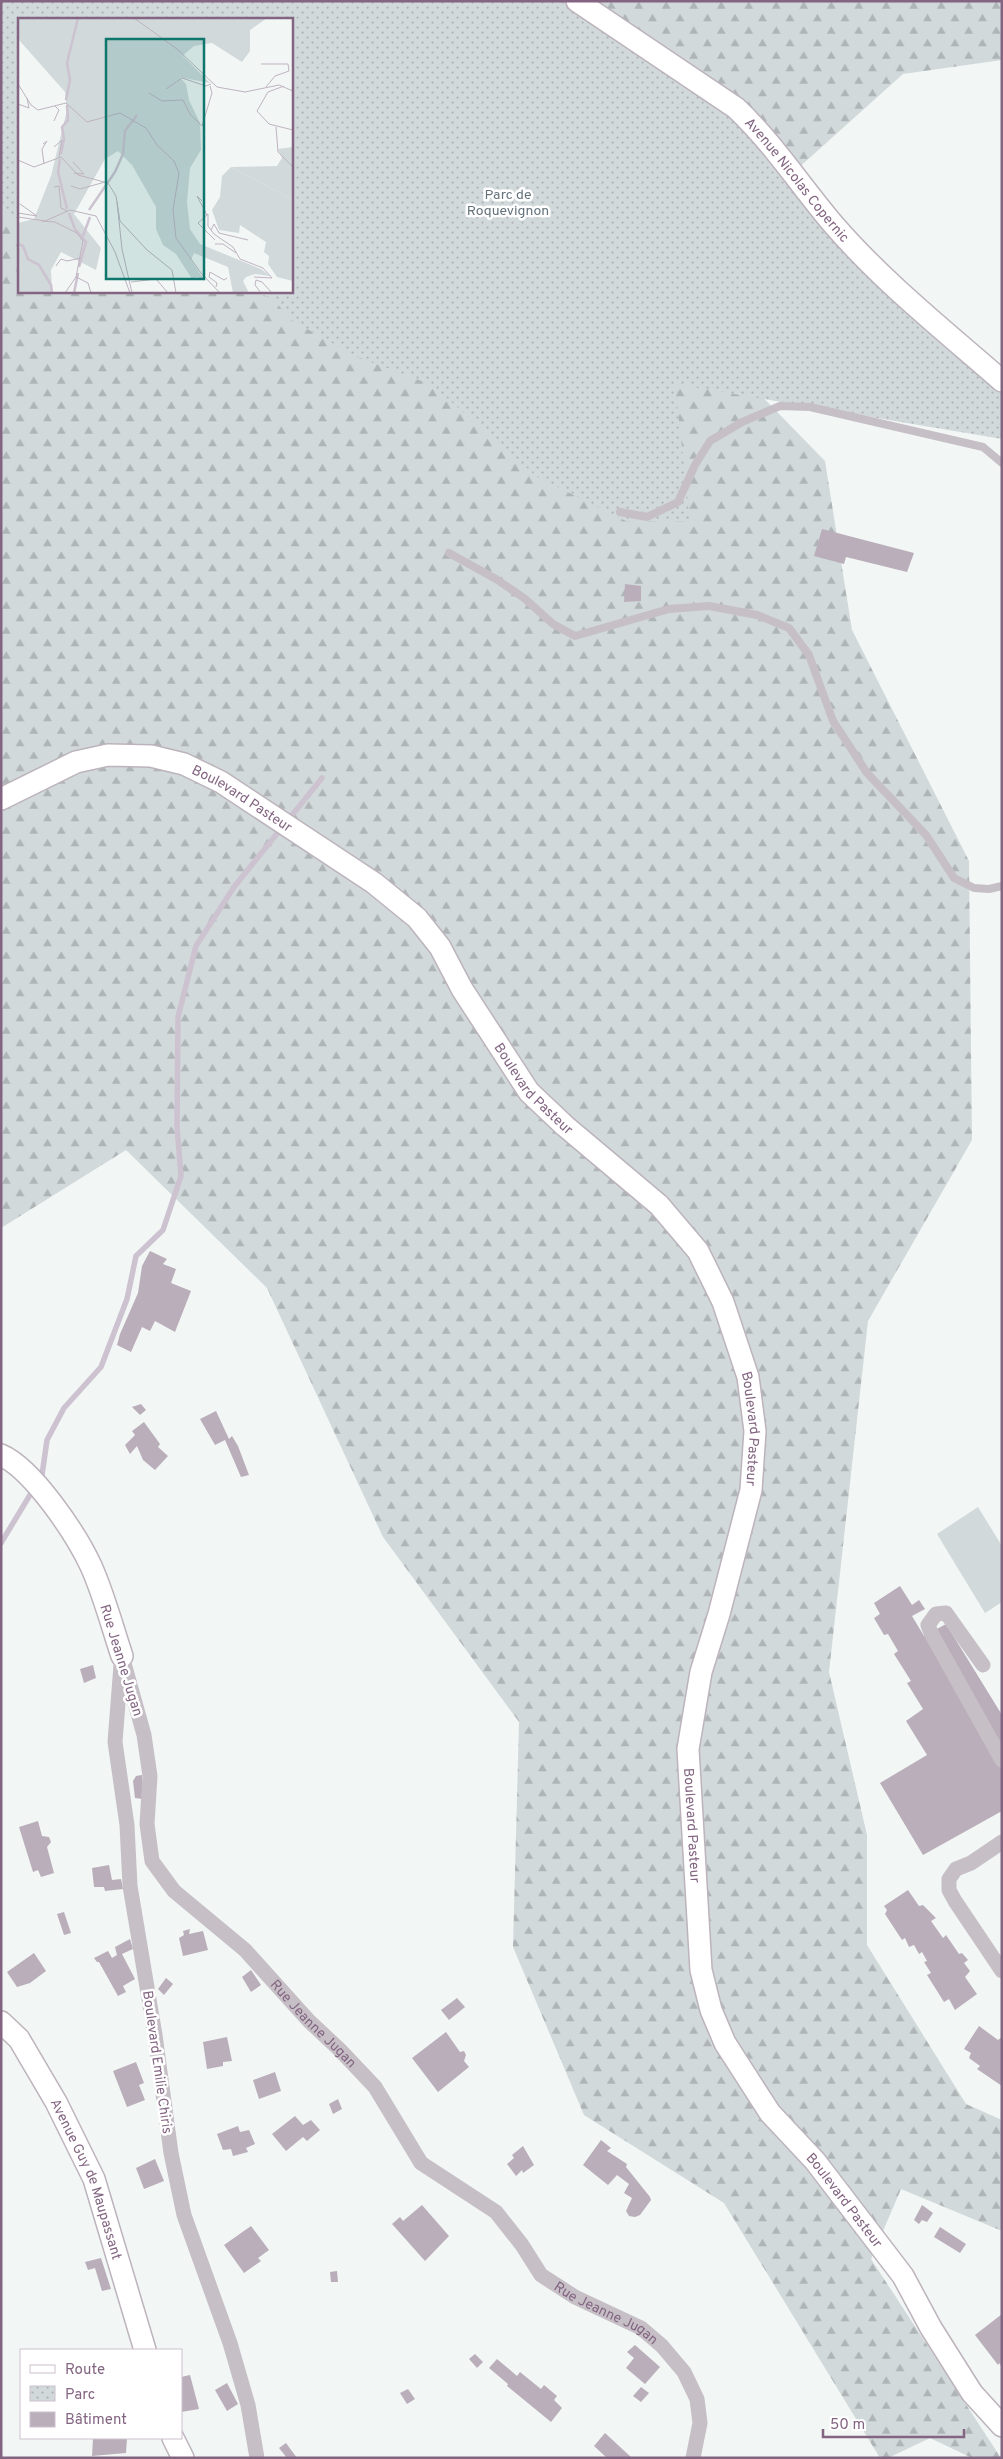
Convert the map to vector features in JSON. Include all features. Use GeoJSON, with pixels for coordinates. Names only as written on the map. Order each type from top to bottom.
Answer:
{"type":"FeatureCollection","features":[{"type":"Feature","properties":{"kind":"main road","name":"Avenue Nicolas Copernic"},"geometry":{"type":"LineString","coordinates":[[577,1],[736,108],[758,128],[833,224],[868,260],[1002,381]]}},
{"type":"Feature","properties":{"kind":"main road","name":"Boulevard Pasteur"},"geometry":{"type":"LineString","coordinates":[[1,799],[76,762],[108,755],[151,756],[184,764],[220,782],[351,867],[418,918],[440,947],[462,989],[530,1092],[565,1126],[659,1204],[698,1250],[723,1302],[748,1377],[755,1431],[751,1490],[719,1614],[701,1672],[688,1749],[701,1970],[711,2010],[725,2043],[770,2112],[821,2169],[903,2276],[972,2394],[1002,2426]]}},
{"type":"Feature","properties":{"kind":"main road","name":"Rue Jeanne Jugan"},"geometry":{"type":"LineString","coordinates":[[4,1458],[27,1473],[52,1502],[90,1564],[122,1656]]}},
{"type":"Feature","properties":{"kind":"main road","name":"Avenue Guy de Maupassant"},"geometry":{"type":"LineString","coordinates":[[1,2022],[19,2039],[56,2102],[94,2180],[145,2349]]}},
{"type":"Feature","properties":{"kind":"main road"},"geometry":{"type":"LineString","coordinates":[[174,2439],[183,2458]]}},
{"type":"Feature","properties":{"kind":"street"},"geometry":{"type":"LineString","coordinates":[[983,1665],[946,1613],[936,1614],[928,1625],[931,1632],[1002,1760]]}},
{"type":"Feature","properties":{"kind":"street","name":"Boulevard Emilie Chiris"},"geometry":{"type":"LineString","coordinates":[[122,1656],[115,1742],[127,1825],[130,1886],[155,2035],[171,2152],[184,2215],[230,2343],[248,2405],[257,2458]]}},
{"type":"Feature","properties":{"kind":"street","name":"Rue Jeanne Jugan"},"geometry":{"type":"LineString","coordinates":[[122,1656],[144,1734],[150,1776],[147,1824],[152,1861],[174,1891],[245,1950],[309,2021],[375,2087],[421,2163],[496,2212],[522,2244],[541,2275],[575,2297],[641,2328],[662,2346],[684,2372],[697,2399],[700,2423],[693,2458]]}},
{"type":"Feature","properties":{"kind":"street"},"geometry":{"type":"LineString","coordinates":[[1002,1842],[972,1863],[956,1869],[949,1879],[949,1890],[955,1901],[1002,1971]]}},
{"type":"Feature","properties":{"kind":"lane"},"geometry":{"type":"LineString","coordinates":[[620,512],[647,517],[678,502],[695,466],[710,441],[742,422],[780,406],[810,407],[983,447],[1002,463]]}},
{"type":"Feature","properties":{"kind":"lane"},"geometry":{"type":"LineString","coordinates":[[449,553],[496,579],[524,598],[553,624],[575,636],[669,609],[709,606],[757,615],[789,628],[809,655],[833,721],[867,773],[926,835],[954,878],[974,888],[988,890],[1002,886]]}},
{"type":"Feature","properties":{"kind":"green space"},"geometry":{"type":"Polygon","coordinates":[[[1,1],[1002,1],[1002,60],[903,74],[766,197],[698,331],[825,461],[852,630],[969,861],[972,1140],[868,1321],[829,1672],[867,1835],[867,1945],[966,2104],[1002,2120],[1002,2231],[901,2189],[871,2259],[1001,2458],[972,2458],[930,2438],[888,2458],[880,2458],[724,2203],[584,2115],[513,1947],[519,1722],[383,1537],[267,1288],[126,1150],[1,1228],[1,1]]]}},
{"type":"Feature","properties":{"kind":"green space","name":"Parc de Roquevignon"},"geometry":{"type":"Polygon","coordinates":[[[1,1],[569,1],[743,124],[1002,388],[1002,439],[675,384],[690,521],[626,521],[537,477],[432,385],[355,356],[291,320],[275,301],[258,292],[292,292],[292,18],[18,18],[18,224],[1,207],[1,1]]]}},
{"type":"Feature","properties":{"kind":"green space"},"geometry":{"type":"Polygon","coordinates":[[[978,1507],[1002,1546],[1002,1602],[985,1613],[937,1534],[978,1507]]]}},
{"type":"Feature","properties":{"kind":"building"},"geometry":{"type":"Polygon","coordinates":[[[822,529],[914,553],[907,572],[846,557],[844,564],[814,556],[822,529]]]}},
{"type":"Feature","properties":{"kind":"building"},"geometry":{"type":"Polygon","coordinates":[[[625,584],[641,586],[641,601],[624,602],[625,584]]]}},
{"type":"Feature","properties":{"kind":"building"},"geometry":{"type":"Polygon","coordinates":[[[150,1251],[167,1259],[163,1264],[176,1269],[171,1283],[191,1291],[175,1332],[155,1321],[150,1331],[142,1327],[131,1352],[117,1345],[138,1293],[142,1266],[150,1251]]]}},
{"type":"Feature","properties":{"kind":"building"},"geometry":{"type":"Polygon","coordinates":[[[141,1404],[146,1410],[140,1415],[132,1407],[141,1404]]]}},
{"type":"Feature","properties":{"kind":"building"},"geometry":{"type":"Polygon","coordinates":[[[216,1411],[229,1439],[232,1436],[238,1446],[249,1475],[241,1477],[225,1440],[215,1445],[200,1419],[216,1411]]]}},
{"type":"Feature","properties":{"kind":"building"},"geometry":{"type":"Polygon","coordinates":[[[144,1422],[160,1444],[158,1447],[168,1456],[155,1470],[143,1460],[137,1446],[130,1454],[125,1445],[135,1435],[132,1431],[144,1422]]]}},
{"type":"Feature","properties":{"kind":"building"},"geometry":{"type":"Polygon","coordinates":[[[900,1586],[912,1605],[919,1600],[925,1609],[912,1616],[924,1636],[946,1624],[1002,1715],[1002,1811],[923,1855],[880,1783],[927,1755],[906,1721],[923,1709],[907,1683],[911,1681],[894,1654],[898,1651],[888,1634],[884,1635],[874,1618],[880,1614],[874,1603],[900,1586]]]}},
{"type":"Feature","properties":{"kind":"building"},"geometry":{"type":"Polygon","coordinates":[[[93,1665],[96,1678],[84,1683],[80,1669],[93,1665]]]}},
{"type":"Feature","properties":{"kind":"building"},"geometry":{"type":"Polygon","coordinates":[[[142,1775],[143,1799],[135,1798],[133,1781],[136,1776],[142,1775]]]}},
{"type":"Feature","properties":{"kind":"building"},"geometry":{"type":"Polygon","coordinates":[[[38,1821],[42,1836],[49,1837],[51,1842],[47,1847],[54,1873],[41,1877],[38,1870],[33,1872],[19,1827],[38,1821]]]}},
{"type":"Feature","properties":{"kind":"building"},"geometry":{"type":"Polygon","coordinates":[[[109,1865],[112,1880],[121,1879],[123,1889],[105,1891],[104,1887],[94,1887],[92,1868],[109,1865]]]}},
{"type":"Feature","properties":{"kind":"building"},"geometry":{"type":"Polygon","coordinates":[[[908,1890],[919,1906],[923,1905],[936,1918],[931,1921],[943,1938],[946,1935],[959,1954],[962,1953],[968,1960],[964,1963],[970,1971],[965,1977],[977,1994],[955,2010],[949,1999],[944,2002],[927,1975],[931,1973],[924,1962],[927,1961],[922,1952],[919,1954],[914,1945],[909,1947],[905,1938],[902,1940],[885,1914],[887,1910],[884,1906],[908,1890]]]}},
{"type":"Feature","properties":{"kind":"building"},"geometry":{"type":"Polygon","coordinates":[[[64,1912],[71,1933],[64,1935],[57,1914],[64,1912]]]}},
{"type":"Feature","properties":{"kind":"building"},"geometry":{"type":"Polygon","coordinates":[[[190,1929],[189,1934],[203,1931],[208,1950],[183,1956],[179,1938],[184,1935],[183,1931],[190,1929]]]}},
{"type":"Feature","properties":{"kind":"building"},"geometry":{"type":"Polygon","coordinates":[[[130,1939],[133,1949],[122,1954],[135,1979],[123,1986],[126,1992],[118,1996],[99,1962],[94,1958],[108,1951],[112,1958],[117,1955],[115,1947],[130,1939]]]}},
{"type":"Feature","properties":{"kind":"building"},"geometry":{"type":"Polygon","coordinates":[[[34,1953],[46,1971],[30,1983],[17,1987],[7,1972],[34,1953]]]}},
{"type":"Feature","properties":{"kind":"building"},"geometry":{"type":"Polygon","coordinates":[[[251,1970],[261,1985],[251,1992],[242,1977],[251,1970]]]}},
{"type":"Feature","properties":{"kind":"building"},"geometry":{"type":"Polygon","coordinates":[[[166,1978],[173,1984],[164,1995],[158,1989],[166,1978]]]}},
{"type":"Feature","properties":{"kind":"building"},"geometry":{"type":"Polygon","coordinates":[[[457,1998],[465,2007],[449,2020],[441,2010],[457,1998]]]}},
{"type":"Feature","properties":{"kind":"building"},"geometry":{"type":"Polygon","coordinates":[[[979,2026],[998,2040],[1002,2037],[1002,2086],[977,2069],[980,2066],[969,2058],[971,2053],[964,2049],[979,2026]]]}},
{"type":"Feature","properties":{"kind":"building"},"geometry":{"type":"Polygon","coordinates":[[[446,2032],[460,2052],[464,2051],[466,2055],[464,2061],[469,2067],[438,2092],[412,2058],[446,2032]]]}},
{"type":"Feature","properties":{"kind":"building"},"geometry":{"type":"Polygon","coordinates":[[[227,2037],[232,2061],[223,2062],[223,2066],[207,2069],[203,2042],[227,2037]]]}},
{"type":"Feature","properties":{"kind":"building"},"geometry":{"type":"Polygon","coordinates":[[[136,2062],[144,2083],[139,2085],[145,2100],[127,2107],[113,2071],[136,2062]]]}},
{"type":"Feature","properties":{"kind":"building"},"geometry":{"type":"Polygon","coordinates":[[[275,2072],[281,2091],[259,2099],[253,2080],[275,2072]]]}},
{"type":"Feature","properties":{"kind":"building"},"geometry":{"type":"Polygon","coordinates":[[[338,2099],[342,2109],[333,2114],[329,2104],[338,2099]]]}},
{"type":"Feature","properties":{"kind":"building"},"geometry":{"type":"Polygon","coordinates":[[[295,2116],[303,2125],[311,2120],[320,2130],[307,2141],[303,2137],[286,2151],[272,2134],[295,2116]]]}},
{"type":"Feature","properties":{"kind":"building"},"geometry":{"type":"Polygon","coordinates":[[[238,2126],[240,2132],[249,2130],[255,2144],[246,2148],[248,2152],[233,2156],[231,2149],[223,2150],[217,2134],[238,2126]]]}},
{"type":"Feature","properties":{"kind":"building"},"geometry":{"type":"Polygon","coordinates":[[[601,2140],[611,2148],[607,2151],[627,2164],[626,2167],[650,2197],[651,2200],[640,2215],[635,2217],[629,2216],[626,2211],[632,2198],[624,2193],[629,2184],[617,2175],[608,2185],[583,2165],[601,2140]]]}},
{"type":"Feature","properties":{"kind":"building"},"geometry":{"type":"Polygon","coordinates":[[[523,2146],[534,2165],[523,2173],[522,2170],[516,2176],[507,2164],[514,2158],[512,2155],[523,2146]]]}},
{"type":"Feature","properties":{"kind":"building"},"geometry":{"type":"Polygon","coordinates":[[[155,2159],[164,2181],[144,2189],[136,2168],[155,2159]]]}},
{"type":"Feature","properties":{"kind":"building"},"geometry":{"type":"Polygon","coordinates":[[[422,2205],[449,2236],[425,2261],[392,2224],[400,2217],[403,2221],[422,2205]]]}},
{"type":"Feature","properties":{"kind":"building"},"geometry":{"type":"Polygon","coordinates":[[[922,2205],[933,2213],[927,2222],[922,2220],[919,2224],[914,2220],[922,2205]]]}},
{"type":"Feature","properties":{"kind":"building"},"geometry":{"type":"Polygon","coordinates":[[[251,2226],[269,2250],[258,2258],[261,2261],[244,2273],[224,2245],[251,2226]]]}},
{"type":"Feature","properties":{"kind":"building"},"geometry":{"type":"Polygon","coordinates":[[[940,2227],[966,2244],[960,2253],[934,2237],[940,2227]]]}},
{"type":"Feature","properties":{"kind":"building"},"geometry":{"type":"Polygon","coordinates":[[[101,2258],[111,2289],[102,2291],[95,2268],[88,2270],[85,2262],[101,2258]]]}},
{"type":"Feature","properties":{"kind":"building"},"geometry":{"type":"Polygon","coordinates":[[[337,2271],[338,2282],[331,2282],[330,2272],[337,2271]]]}},
{"type":"Feature","properties":{"kind":"building"},"geometry":{"type":"Polygon","coordinates":[[[1002,2314],[1002,2367],[999,2363],[998,2365],[975,2335],[1002,2314]]]}},
{"type":"Feature","properties":{"kind":"building"},"geometry":{"type":"Polygon","coordinates":[[[635,2345],[660,2367],[645,2384],[626,2368],[634,2358],[627,2352],[635,2345]]]}},
{"type":"Feature","properties":{"kind":"building"},"geometry":{"type":"Polygon","coordinates":[[[475,2354],[483,2362],[477,2368],[469,2359],[475,2354]]]}},
{"type":"Feature","properties":{"kind":"building"},"geometry":{"type":"Polygon","coordinates":[[[497,2359],[517,2376],[520,2372],[541,2389],[544,2385],[557,2396],[554,2400],[562,2408],[551,2422],[507,2386],[508,2384],[489,2368],[497,2359]]]}},
{"type":"Feature","properties":{"kind":"building"},"geometry":{"type":"Polygon","coordinates":[[[190,2375],[199,2409],[182,2412],[182,2377],[190,2375]]]}},
{"type":"Feature","properties":{"kind":"building"},"geometry":{"type":"Polygon","coordinates":[[[227,2383],[238,2404],[227,2411],[215,2390],[227,2383]]]}},
{"type":"Feature","properties":{"kind":"building"},"geometry":{"type":"Polygon","coordinates":[[[641,2387],[649,2393],[641,2402],[633,2396],[641,2387]]]}},
{"type":"Feature","properties":{"kind":"building"},"geometry":{"type":"Polygon","coordinates":[[[408,2389],[415,2399],[407,2404],[400,2393],[408,2389]]]}},
{"type":"Feature","properties":{"kind":"building"},"geometry":{"type":"Polygon","coordinates":[[[605,2433],[632,2458],[607,2458],[594,2446],[605,2433]]]}},
{"type":"Feature","properties":{"kind":"building"},"geometry":{"type":"Polygon","coordinates":[[[93,2439],[127,2439],[126,2453],[92,2456],[93,2439]]]}},
{"type":"Feature","properties":{"kind":"building"},"geometry":{"type":"Polygon","coordinates":[[[286,2443],[297,2458],[287,2458],[279,2448],[286,2443]]]}},
{"type":"Feature","properties":{"kind":"waterway"},"geometry":{"type":"LineString","coordinates":[[1,1543],[42,1475],[47,1440],[64,1408],[101,1367],[127,1299],[136,1256],[163,1230],[181,1176],[177,1126],[178,1017],[196,946],[234,887],[322,778]]}}]}
